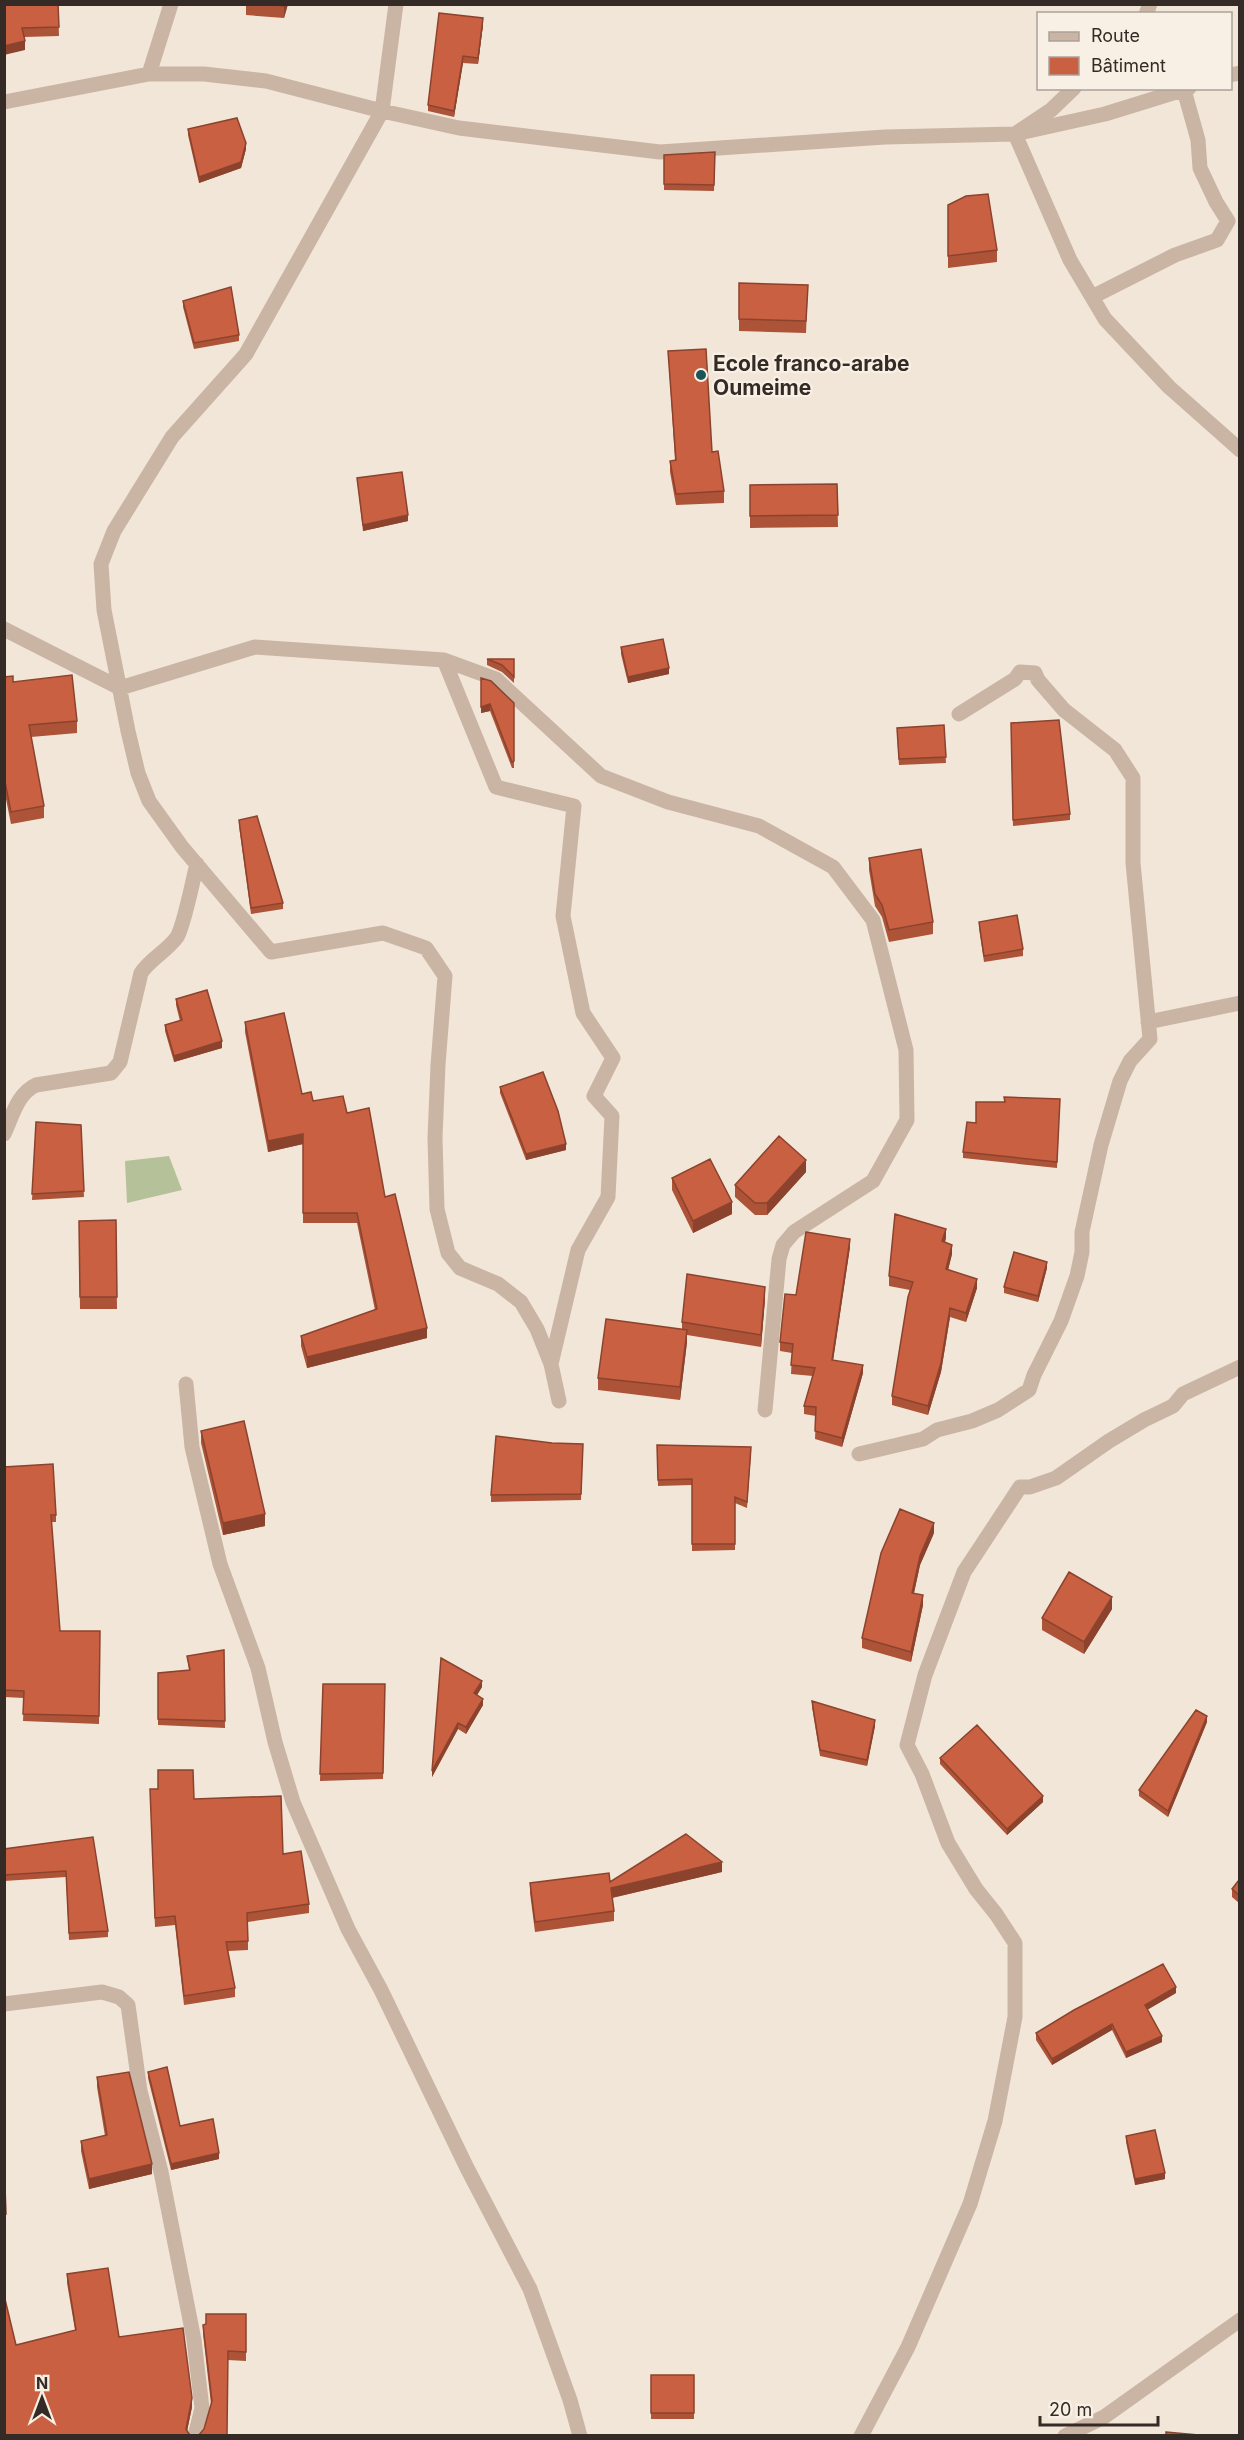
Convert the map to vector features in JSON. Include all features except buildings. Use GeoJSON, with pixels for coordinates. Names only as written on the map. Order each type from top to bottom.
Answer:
{"type":"FeatureCollection","features":[{"type":"Feature","properties":{"kind":"street"},"geometry":{"type":"LineString","coordinates":[[148,74],[171,4]]}},
{"type":"Feature","properties":{"kind":"street"},"geometry":{"type":"LineString","coordinates":[[396,4],[382,111],[246,354],[172,437],[114,531],[101,564],[104,610],[138,773],[149,801],[197,864],[271,952],[383,933],[426,948],[445,976],[435,1138],[436,1209],[448,1253],[460,1268],[498,1284],[521,1302],[537,1329],[551,1364],[559,1401]]}},
{"type":"Feature","properties":{"kind":"street"},"geometry":{"type":"LineString","coordinates":[[4,102],[148,74],[204,74],[266,81],[459,128],[660,152],[885,137],[1015,134],[1105,114],[1183,90]]}},
{"type":"Feature","properties":{"kind":"street"},"geometry":{"type":"LineString","coordinates":[[1015,134],[1051,110],[1072,90]]}},
{"type":"Feature","properties":{"kind":"street"},"geometry":{"type":"LineString","coordinates":[[1092,297],[1175,255],[1217,240],[1228,221],[1200,168],[1198,140],[1186,90]]}},
{"type":"Feature","properties":{"kind":"street"},"geometry":{"type":"LineString","coordinates":[[1015,134],[1070,260],[1105,320],[1169,387],[1239,450]]}},
{"type":"Feature","properties":{"kind":"street"},"geometry":{"type":"LineString","coordinates":[[1220,208],[1239,213]]}},
{"type":"Feature","properties":{"kind":"street"},"geometry":{"type":"LineString","coordinates":[[4,629],[120,688],[255,647],[444,660],[496,679],[600,776],[668,802],[759,826],[833,867],[873,920],[906,1050],[907,1120],[873,1181],[794,1232],[783,1245],[779,1259],[765,1410]]}},
{"type":"Feature","properties":{"kind":"street"},"geometry":{"type":"LineString","coordinates":[[444,660],[496,787],[574,806],[562,916],[583,1013],[613,1058],[594,1095],[612,1116],[608,1197],[578,1250],[551,1364]]}},
{"type":"Feature","properties":{"kind":"street"},"geometry":{"type":"LineString","coordinates":[[859,1454],[923,1439],[937,1430],[972,1421],[998,1410],[1029,1390],[1061,1321],[1077,1276],[1082,1252],[1082,1232],[1101,1144],[1120,1081],[1130,1061],[1150,1039],[1144,1001],[1144,966],[1133,863],[1133,778],[1123,760],[1115,750],[1064,710],[1038,680],[1035,673],[1020,672],[1015,679],[959,714]]}},
{"type":"Feature","properties":{"kind":"street"},"geometry":{"type":"LineString","coordinates":[[4,1134],[19,1098],[25,1090],[36,1085],[111,1073],[116,1068],[120,1062],[141,973],[146,965],[155,960],[178,935],[197,864]]}},
{"type":"Feature","properties":{"kind":"street"},"geometry":{"type":"LineString","coordinates":[[1148,1022],[1239,1003]]}},
{"type":"Feature","properties":{"kind":"street"},"geometry":{"type":"LineString","coordinates":[[861,2436],[908,2347],[970,2204],[995,2121],[1015,2017],[1015,1943],[976,1889],[948,1843],[918,1766],[906,1745],[925,1675],[964,1572],[1020,1487],[1030,1487],[1056,1478],[1109,1441],[1173,1406],[1183,1394],[1239,1367]]}},
{"type":"Feature","properties":{"kind":"street"},"geometry":{"type":"LineString","coordinates":[[186,1384],[192,1447],[220,1564],[258,1668],[292,1802],[348,1929],[381,1990],[467,2168],[530,2289],[570,2400],[580,2436]]}},
{"type":"Feature","properties":{"kind":"street"},"geometry":{"type":"LineString","coordinates":[[4,2004],[102,1992],[119,1997],[128,2005],[140,2091],[161,2172],[194,2340],[202,2408],[195,2436]]}},
{"type":"Feature","properties":{"kind":"street"},"geometry":{"type":"LineString","coordinates":[[1065,2436],[1104,2417],[1239,2320]]}},
{"type":"Feature","properties":{"kind":"green space"},"geometry":{"type":"Polygon","coordinates":[[[169,1156],[182,1190],[127,1203],[125,1161],[169,1156]]]}},
{"type":"Feature","properties":{"kind":"place","name":"Ecole franco-arabe Oumeime"},"geometry":{"type":"Point","coordinates":[701,375]}}]}
